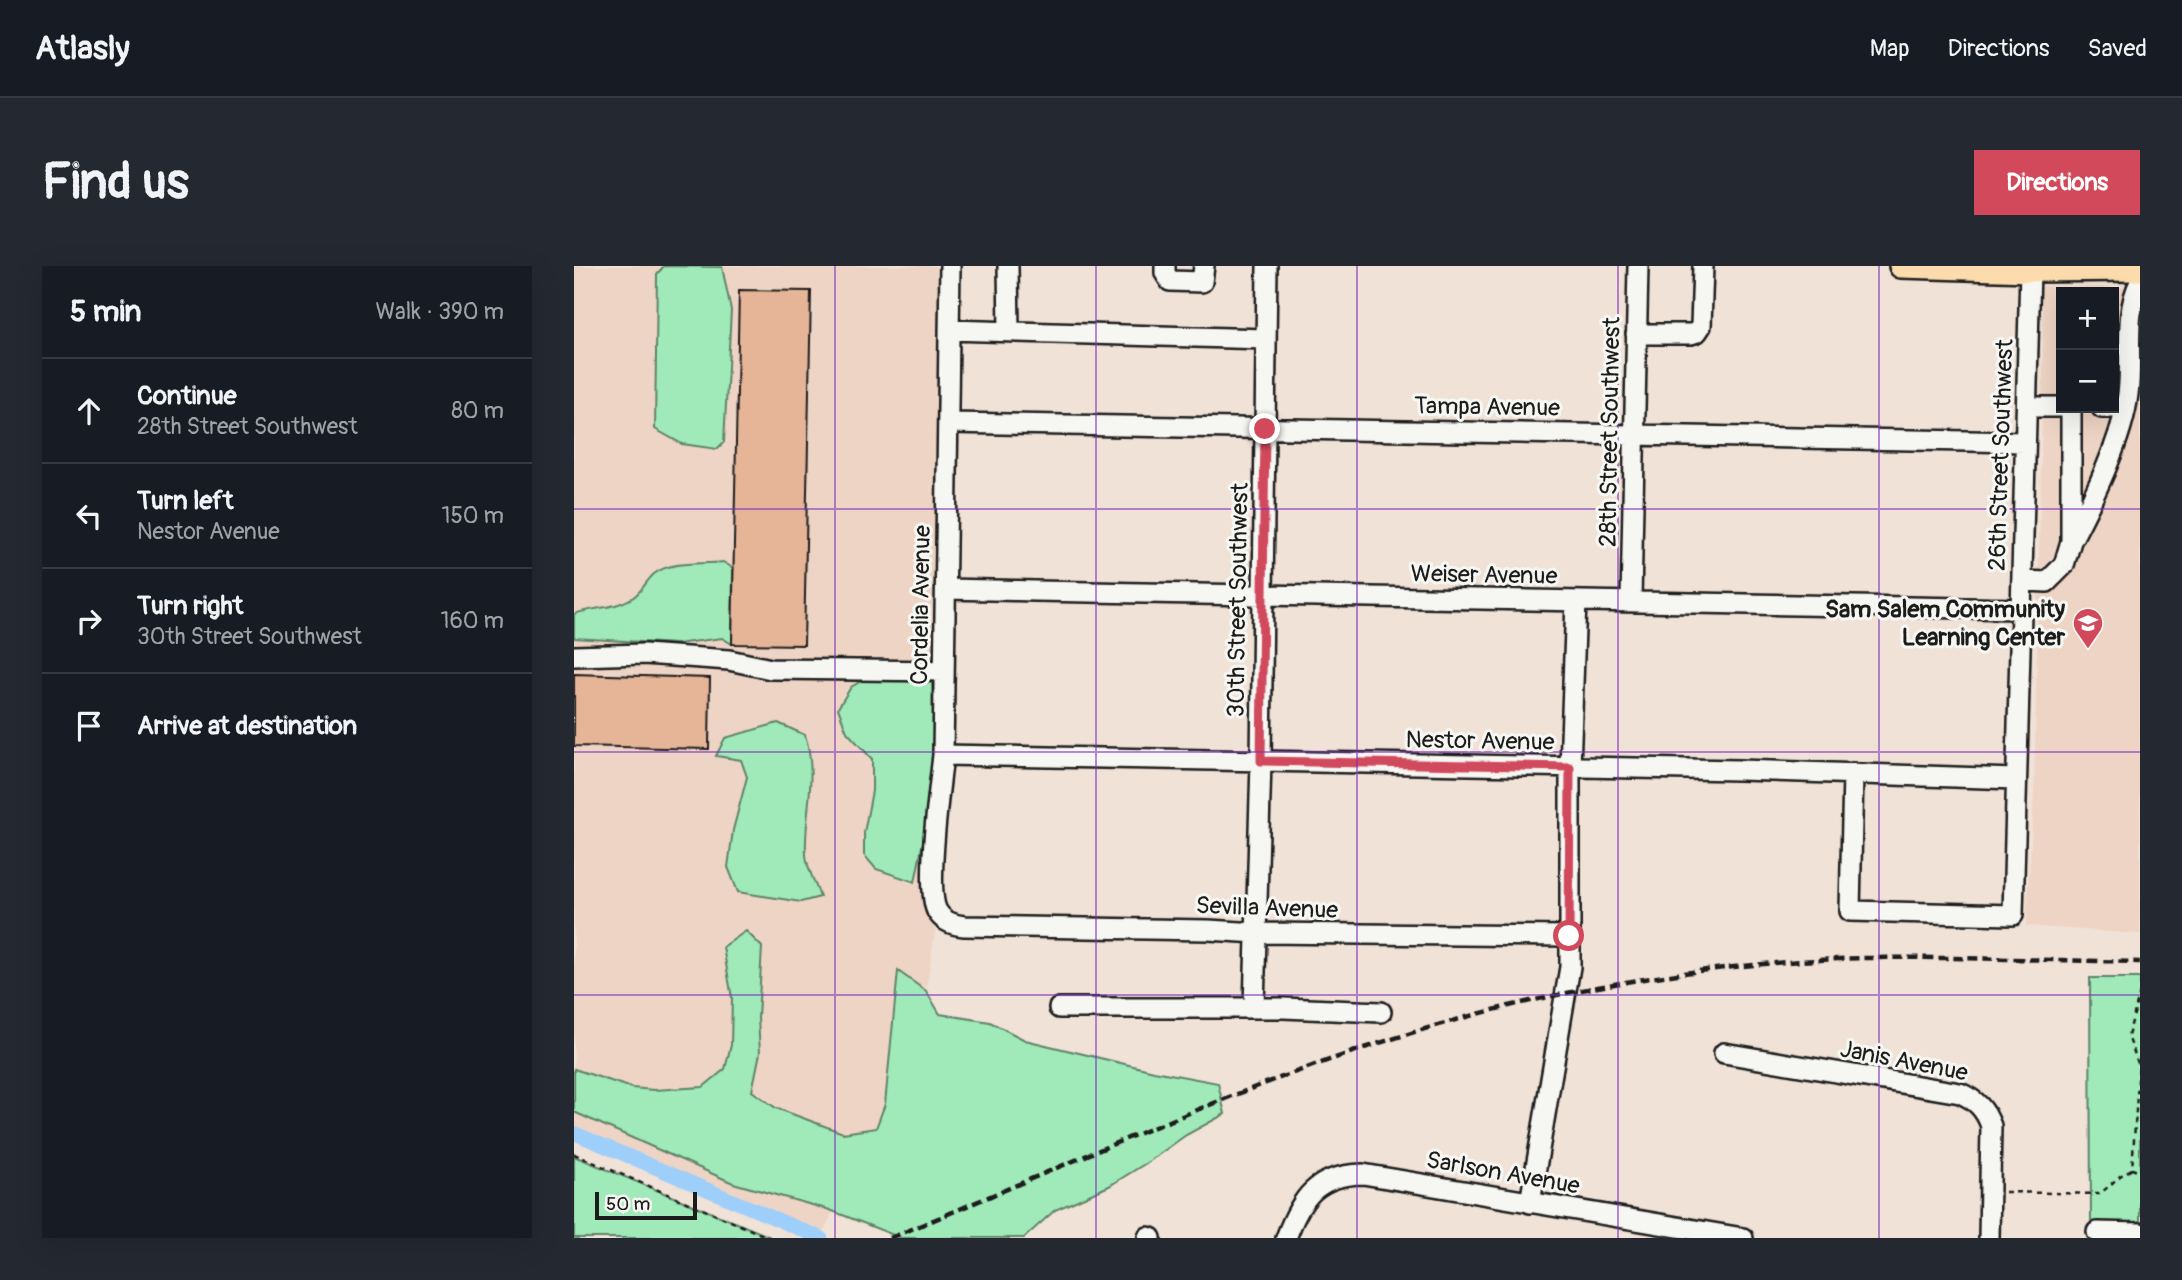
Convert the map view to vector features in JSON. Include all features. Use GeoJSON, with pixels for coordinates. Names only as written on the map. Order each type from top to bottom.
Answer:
{"type":"FeatureCollection","features":[{"type":"Feature","properties":{"kind":"main road"},"geometry":{"type":"LineString","coordinates":[[1901,266],[2030,270],[2140,269]]}},
{"type":"Feature","properties":{"kind":"street","name":"Cordelia Avenue"},"geometry":{"type":"LineString","coordinates":[[950,266],[943,755],[935,826],[933,899],[936,909],[946,921],[964,926]]}},
{"type":"Feature","properties":{"kind":"street"},"geometry":{"type":"LineString","coordinates":[[1008,266],[1009,331]]}},
{"type":"Feature","properties":{"kind":"street"},"geometry":{"type":"LineString","coordinates":[[1165,266],[1165,273],[1170,281],[1184,283],[1202,282],[1204,266]]}},
{"type":"Feature","properties":{"kind":"street","name":"30th Street Southwest"},"geometry":{"type":"LineString","coordinates":[[1254,1007],[1258,933],[1267,266]]}},
{"type":"Feature","properties":{"kind":"street","name":"28th Street Southwest"},"geometry":{"type":"LineString","coordinates":[[1631,600],[1638,266]]}},
{"type":"Feature","properties":{"kind":"street"},"geometry":{"type":"LineString","coordinates":[[1636,334],[1691,334],[1697,331],[1701,326],[1703,266]]}},
{"type":"Feature","properties":{"kind":"street","name":"26th Street Southwest"},"geometry":{"type":"LineString","coordinates":[[1853,773],[1850,911],[2013,915],[2030,270]]}},
{"type":"Feature","properties":{"kind":"street"},"geometry":{"type":"LineString","coordinates":[[2022,581],[2047,582],[2064,565],[2071,541],[2115,444],[2130,378],[2132,297],[2140,282]]}},
{"type":"Feature","properties":{"kind":"street"},"geometry":{"type":"LineString","coordinates":[[949,330],[1266,339]]}},
{"type":"Feature","properties":{"kind":"street"},"geometry":{"type":"LineString","coordinates":[[2026,407],[2056,407]]}},
{"type":"Feature","properties":{"kind":"street"},"geometry":{"type":"LineString","coordinates":[[2119,408],[2125,408]]}},
{"type":"Feature","properties":{"kind":"street"},"geometry":{"type":"LineString","coordinates":[[2071,413],[2071,541]]}},
{"type":"Feature","properties":{"kind":"street","name":"Tampa Avenue"},"geometry":{"type":"LineString","coordinates":[[948,423],[2025,442]]}},
{"type":"Feature","properties":{"kind":"street","name":"Weiser Avenue"},"geometry":{"type":"LineString","coordinates":[[946,589],[2021,609]]}},
{"type":"Feature","properties":{"kind":"street"},"geometry":{"type":"LineString","coordinates":[[1530,1203],[1570,967],[1570,767],[1576,601]]}},
{"type":"Feature","properties":{"kind":"street"},"geometry":{"type":"LineString","coordinates":[[574,656],[644,654],[730,660],[771,668],[944,671]]}},
{"type":"Feature","properties":{"kind":"street","name":"Nestor Avenue"},"geometry":{"type":"LineString","coordinates":[[943,755],[1853,773],[2016,779]]}},
{"type":"Feature","properties":{"kind":"street","name":"Sevilla Avenue"},"geometry":{"type":"LineString","coordinates":[[964,926],[1258,933],[1569,936]]}},
{"type":"Feature","properties":{"kind":"street"},"geometry":{"type":"LineString","coordinates":[[1059,1008],[1254,1007],[1381,1012]]}},
{"type":"Feature","properties":{"kind":"street","name":"Janis Avenue"},"geometry":{"type":"LineString","coordinates":[[1724,1053],[1948,1091],[1973,1099],[1988,1116],[1991,1126],[1989,1238]]}},
{"type":"Feature","properties":{"kind":"street","name":"Sarlson Avenue"},"geometry":{"type":"LineString","coordinates":[[1286,1238],[1296,1212],[1309,1194],[1328,1181],[1351,1174],[1743,1238]]}},
{"type":"Feature","properties":{"kind":"street"},"geometry":{"type":"LineString","coordinates":[[2097,1231],[2140,1233]]}},
{"type":"Feature","properties":{"kind":"path"},"geometry":{"type":"LineString","coordinates":[[2133,1169],[2139,1066],[2127,1035],[2140,992]]}},
{"type":"Feature","properties":{"kind":"path"},"geometry":{"type":"LineString","coordinates":[[574,1154],[770,1238]]}},
{"type":"Feature","properties":{"kind":"path"},"geometry":{"type":"LineString","coordinates":[[1990,1191],[2100,1194],[2120,1176],[2133,1169],[2140,1171]]}},
{"type":"Feature","properties":{"kind":"shaded area"},"geometry":{"type":"Polygon","coordinates":[[[574,266],[950,266],[938,913],[926,991],[898,972],[885,1104],[876,1128],[820,1238],[574,1133],[574,266]]]}},
{"type":"Feature","properties":{"kind":"shaded area","name":"Sam Salem Community Learning Center"},"geometry":{"type":"Polygon","coordinates":[[[2042,286],[2091,287],[2056,287],[2056,413],[2119,413],[2119,288],[2140,288],[2140,934],[2026,926],[2034,794],[2043,362],[2042,286]]]}},
{"type":"Feature","properties":{"kind":"green space"},"geometry":{"type":"Polygon","coordinates":[[[664,266],[722,267],[731,310],[724,442],[717,449],[682,444],[655,429],[657,274],[664,266]]]}},
{"type":"Feature","properties":{"kind":"green space"},"geometry":{"type":"Polygon","coordinates":[[[723,562],[733,568],[732,644],[722,638],[676,644],[574,638],[574,614],[625,602],[661,570],[687,564],[723,562]]]}},
{"type":"Feature","properties":{"kind":"green space"},"geometry":{"type":"Polygon","coordinates":[[[867,678],[932,683],[935,782],[915,882],[876,869],[864,855],[864,833],[872,791],[872,759],[847,732],[838,708],[851,687],[867,678]]]}},
{"type":"Feature","properties":{"kind":"green space"},"geometry":{"type":"Polygon","coordinates":[[[778,723],[805,735],[809,749],[811,779],[806,855],[820,897],[801,902],[738,892],[728,867],[733,830],[747,777],[741,760],[716,756],[725,738],[778,723]]]}},
{"type":"Feature","properties":{"kind":"green space"},"geometry":{"type":"Polygon","coordinates":[[[746,931],[762,947],[758,1018],[760,1053],[752,1091],[776,1108],[843,1133],[876,1128],[885,1104],[898,971],[926,991],[940,1014],[990,1022],[1025,1040],[1154,1071],[1218,1083],[1225,1114],[1186,1135],[1109,1186],[1055,1210],[1024,1238],[901,1238],[830,1210],[733,1183],[574,1112],[574,1069],[632,1088],[654,1090],[703,1087],[725,1069],[731,1045],[732,998],[723,947],[746,931]]]}},
{"type":"Feature","properties":{"kind":"green space"},"geometry":{"type":"Polygon","coordinates":[[[2090,978],[2140,978],[2140,1225],[2091,1224],[2090,978]]]}},
{"type":"Feature","properties":{"kind":"green space"},"geometry":{"type":"Polygon","coordinates":[[[574,1156],[761,1233],[772,1238],[574,1238],[574,1156]]]}},
{"type":"Feature","properties":{"kind":"building"},"geometry":{"type":"Polygon","coordinates":[[[739,290],[811,291],[804,645],[732,644],[739,290]]]}},
{"type":"Feature","properties":{"kind":"building"},"geometry":{"type":"Polygon","coordinates":[[[574,674],[710,678],[709,749],[574,746],[574,674]]]}},
{"type":"Feature","properties":{"kind":"waterway"},"geometry":{"type":"LineString","coordinates":[[574,1133],[821,1238]]}},
{"type":"Feature","properties":{"kind":"railway"},"geometry":{"type":"LineString","coordinates":[[890,1238],[1252,1088],[1399,1037],[1521,1003],[1669,975],[1818,960],[1935,958],[2140,962]]}},
{"type":"Feature","properties":{"kind":"place","name":"Sam Salem Community Learning Center"},"geometry":{"type":"Point","coordinates":[2088,650]}},
{"type":"Feature","properties":{"kind":"route"},"geometry":{"type":"LineString","coordinates":[[1265,429],[1261,761],[1570,767],[1569,936]]}}]}
